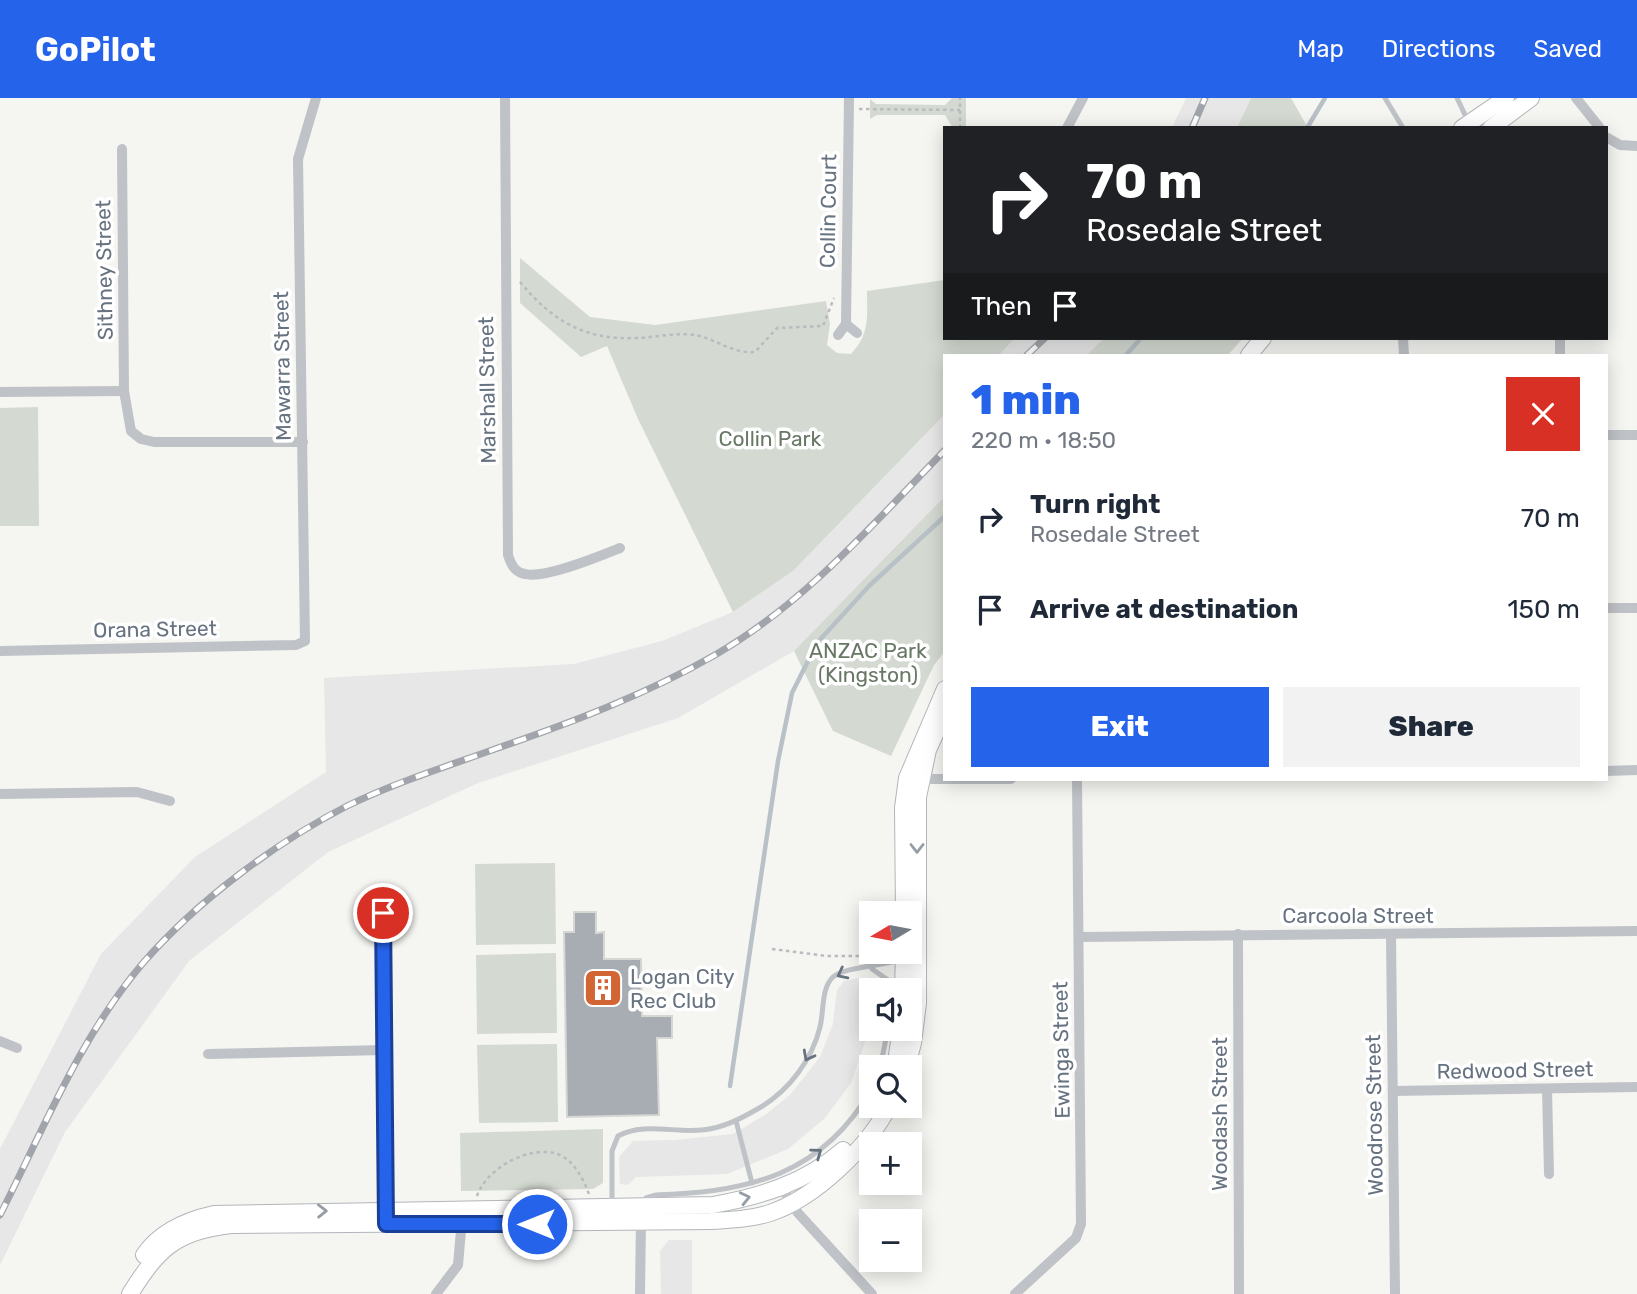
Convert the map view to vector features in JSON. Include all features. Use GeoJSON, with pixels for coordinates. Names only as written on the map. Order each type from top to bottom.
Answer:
{"type":"FeatureCollection","features":[{"type":"Feature","properties":{"kind":"street","name":"Mawarra Street"},"geometry":{"type":"LineString","coordinates":[[307,637],[298,159],[316,98]]}},
{"type":"Feature","properties":{"kind":"street","name":"Marshall Street"},"geometry":{"type":"LineString","coordinates":[[505,98],[504,278],[508,555],[512,568],[523,574],[535,575],[590,560],[620,548]]}},
{"type":"Feature","properties":{"kind":"street"},"geometry":{"type":"LineString","coordinates":[[1068,126],[1083,98]]}},
{"type":"Feature","properties":{"kind":"street"},"geometry":{"type":"LineString","coordinates":[[1466,125],[1506,98]]}},
{"type":"Feature","properties":{"kind":"street"},"geometry":{"type":"LineString","coordinates":[[1494,126],[1531,98]]}},
{"type":"Feature","properties":{"kind":"street"},"geometry":{"type":"LineString","coordinates":[[1576,98],[1598,126]]}},
{"type":"Feature","properties":{"kind":"street","name":"Collin Court"},"geometry":{"type":"LineString","coordinates":[[846,324],[849,104]]}},
{"type":"Feature","properties":{"kind":"street"},"geometry":{"type":"LineString","coordinates":[[1608,138],[1620,145],[1637,146]]}},
{"type":"Feature","properties":{"kind":"street","name":"Sithney Street"},"geometry":{"type":"LineString","coordinates":[[122,149],[124,391],[131,431],[141,439],[155,442],[303,442]]}},
{"type":"Feature","properties":{"kind":"street"},"geometry":{"type":"LineString","coordinates":[[838,335],[846,324],[857,333]]}},
{"type":"Feature","properties":{"kind":"street"},"geometry":{"type":"LineString","coordinates":[[1250,354],[1262,340]]}},
{"type":"Feature","properties":{"kind":"street"},"geometry":{"type":"LineString","coordinates":[[0,392],[124,391]]}},
{"type":"Feature","properties":{"kind":"street"},"geometry":{"type":"LineString","coordinates":[[1608,435],[1637,435]]}},
{"type":"Feature","properties":{"kind":"street"},"geometry":{"type":"LineString","coordinates":[[1608,608],[1637,608]]}},
{"type":"Feature","properties":{"kind":"street","name":"Orana Street"},"geometry":{"type":"LineString","coordinates":[[0,651],[296,645],[301,644],[307,637]]}},
{"type":"Feature","properties":{"kind":"street"},"geometry":{"type":"LineString","coordinates":[[904,901],[903,808],[943,695]]}},
{"type":"Feature","properties":{"kind":"street"},"geometry":{"type":"LineString","coordinates":[[910,1055],[918,1003],[918,818],[914,779],[943,717]]}},
{"type":"Feature","properties":{"kind":"street"},"geometry":{"type":"LineString","coordinates":[[1608,771],[1637,770]]}},
{"type":"Feature","properties":{"kind":"street"},"geometry":{"type":"LineString","coordinates":[[914,779],[943,779]]}},
{"type":"Feature","properties":{"kind":"street","name":"Ewinga Street"},"geometry":{"type":"LineString","coordinates":[[1015,1294],[1076,1238],[1082,1224],[1077,781]]}},
{"type":"Feature","properties":{"kind":"street"},"geometry":{"type":"LineString","coordinates":[[0,794],[137,792],[170,800]]}},
{"type":"Feature","properties":{"kind":"street"},"geometry":{"type":"LineString","coordinates":[[383,913],[385,1217]]}},
{"type":"Feature","properties":{"kind":"street","name":"Carcoola Street"},"geometry":{"type":"LineString","coordinates":[[1079,937],[1238,934],[1391,936],[1637,931]]}},
{"type":"Feature","properties":{"kind":"street","name":"Woodash Street"},"geometry":{"type":"LineString","coordinates":[[1238,934],[1239,1294]]}},
{"type":"Feature","properties":{"kind":"street","name":"Woodrose Street"},"geometry":{"type":"LineString","coordinates":[[1391,936],[1395,1294]]}},
{"type":"Feature","properties":{"kind":"street"},"geometry":{"type":"LineString","coordinates":[[0,1041],[17,1048]]}},
{"type":"Feature","properties":{"kind":"street"},"geometry":{"type":"LineString","coordinates":[[208,1054],[384,1050]]}},
{"type":"Feature","properties":{"kind":"street","name":"Redwood Street"},"geometry":{"type":"LineString","coordinates":[[1394,1091],[1637,1087]]}},
{"type":"Feature","properties":{"kind":"street"},"geometry":{"type":"LineString","coordinates":[[1547,1089],[1549,1174]]}},
{"type":"Feature","properties":{"kind":"street"},"geometry":{"type":"LineString","coordinates":[[786,1196],[853,1141],[869,1118]]}},
{"type":"Feature","properties":{"kind":"street"},"geometry":{"type":"LineString","coordinates":[[116,1294],[159,1237],[198,1217],[236,1213],[385,1217],[640,1215],[786,1196],[828,1178],[868,1138],[881,1118]]}},
{"type":"Feature","properties":{"kind":"street"},"geometry":{"type":"LineString","coordinates":[[786,1196],[872,1294]]}},
{"type":"Feature","properties":{"kind":"street"},"geometry":{"type":"LineString","coordinates":[[640,1215],[640,1294]]}},
{"type":"Feature","properties":{"kind":"street"},"geometry":{"type":"LineString","coordinates":[[130,1294],[149,1264],[166,1246],[205,1228],[385,1217]]}},
{"type":"Feature","properties":{"kind":"street"},"geometry":{"type":"LineString","coordinates":[[436,1294],[458,1265],[462,1217]]}},
{"type":"Feature","properties":{"kind":"lane"},"geometry":{"type":"LineString","coordinates":[[1385,98],[1402,126]]}},
{"type":"Feature","properties":{"kind":"lane"},"geometry":{"type":"LineString","coordinates":[[1457,98],[1466,125]]}},
{"type":"Feature","properties":{"kind":"lane"},"geometry":{"type":"LineString","coordinates":[[914,901],[918,887]]}},
{"type":"Feature","properties":{"kind":"lane"},"geometry":{"type":"LineString","coordinates":[[612,1215],[612,1151],[618,1136],[629,1130],[702,1130],[728,1125],[763,1106],[802,1069],[820,1027],[826,991],[832,977],[843,971],[871,968],[880,964]]}},
{"type":"Feature","properties":{"kind":"lane"},"geometry":{"type":"LineString","coordinates":[[871,968],[885,978]]}},
{"type":"Feature","properties":{"kind":"lane"},"geometry":{"type":"LineString","coordinates":[[640,1215],[646,1198],[656,1195],[720,1192],[783,1173],[816,1155],[841,1133],[859,1109]]}},
{"type":"Feature","properties":{"kind":"lane"},"geometry":{"type":"LineString","coordinates":[[736,1121],[752,1183]]}},
{"type":"Feature","properties":{"kind":"path"},"geometry":{"type":"LineString","coordinates":[[960,98],[960,126]]}},
{"type":"Feature","properties":{"kind":"path"},"geometry":{"type":"LineString","coordinates":[[849,104],[960,110]]}},
{"type":"Feature","properties":{"kind":"path"},"geometry":{"type":"LineString","coordinates":[[504,278],[516,278],[549,313],[568,326],[603,336],[624,338],[691,335],[706,338],[741,353],[755,352],[777,328],[823,326],[836,294],[846,295]]}},
{"type":"Feature","properties":{"kind":"path"},"geometry":{"type":"LineString","coordinates":[[772,949],[827,957],[859,956]]}},
{"type":"Feature","properties":{"kind":"path"},"geometry":{"type":"LineString","coordinates":[[477,1196],[483,1182],[504,1165],[518,1158],[545,1152],[558,1154],[569,1161],[580,1174],[589,1194]]}},
{"type":"Feature","properties":{"kind":"shaded area"},"geometry":{"type":"Polygon","coordinates":[[[1186,98],[1251,98],[1238,126],[1173,126],[1186,98]]]}},
{"type":"Feature","properties":{"kind":"shaded area"},"geometry":{"type":"Polygon","coordinates":[[[1013,340],[1102,340],[1088,354],[1000,354],[1013,340]]]}},
{"type":"Feature","properties":{"kind":"shaded area"},"geometry":{"type":"Polygon","coordinates":[[[943,416],[943,498],[794,651],[678,718],[478,783],[328,852],[189,961],[65,1132],[0,1265],[0,1149],[101,954],[195,857],[326,772],[324,678],[574,664],[662,641],[733,612],[793,571],[943,416]]]}},
{"type":"Feature","properties":{"kind":"shaded area"},"geometry":{"type":"Polygon","coordinates":[[[859,978],[859,1041],[865,1041],[851,1083],[825,1118],[788,1149],[727,1174],[636,1177],[628,1185],[620,1184],[619,1157],[633,1141],[733,1134],[765,1115],[790,1095],[820,1057],[833,1024],[837,990],[844,981],[859,978]]]}},
{"type":"Feature","properties":{"kind":"shaded area"},"geometry":{"type":"Polygon","coordinates":[[[669,1240],[692,1240],[692,1294],[661,1294],[660,1251],[669,1240]]]}},
{"type":"Feature","properties":{"kind":"green space"},"geometry":{"type":"Polygon","coordinates":[[[952,98],[966,98],[966,126],[952,126],[945,115],[877,115],[870,119],[870,99],[876,104],[945,105],[952,98]]]}},
{"type":"Feature","properties":{"kind":"green space"},"geometry":{"type":"Polygon","coordinates":[[[1251,98],[1291,98],[1307,126],[1238,126],[1251,98]]]}},
{"type":"Feature","properties":{"kind":"green space","name":"Collin Park"},"geometry":{"type":"Polygon","coordinates":[[[520,258],[590,317],[655,325],[826,301],[830,324],[827,345],[837,353],[851,354],[864,332],[867,291],[943,280],[943,340],[1013,340],[1000,354],[943,354],[943,416],[793,571],[733,612],[638,419],[607,346],[581,357],[520,303],[520,258]]]}},
{"type":"Feature","properties":{"kind":"green space"},"geometry":{"type":"Polygon","coordinates":[[[1102,340],[1241,340],[1229,354],[1088,354],[1102,340]]]}},
{"type":"Feature","properties":{"kind":"green space"},"geometry":{"type":"Polygon","coordinates":[[[38,407],[39,526],[0,526],[0,408],[38,407]]]}},
{"type":"Feature","properties":{"kind":"green space","name":"ANZAC Park (Kingston)"},"geometry":{"type":"Polygon","coordinates":[[[943,498],[943,654],[934,665],[891,756],[833,731],[794,651],[943,498]]]}},
{"type":"Feature","properties":{"kind":"green space"},"geometry":{"type":"Polygon","coordinates":[[[555,863],[556,944],[476,945],[475,864],[555,863]]]}},
{"type":"Feature","properties":{"kind":"green space"},"geometry":{"type":"Polygon","coordinates":[[[556,953],[557,1033],[477,1034],[476,955],[556,953]]]}},
{"type":"Feature","properties":{"kind":"green space"},"geometry":{"type":"Polygon","coordinates":[[[557,1044],[558,1122],[479,1123],[477,1045],[557,1044]]]}},
{"type":"Feature","properties":{"kind":"green space"},"geometry":{"type":"Polygon","coordinates":[[[603,1129],[603,1183],[593,1189],[461,1191],[460,1133],[603,1129]]]}},
{"type":"Feature","properties":{"kind":"building","name":"Logan City Rec Club"},"geometry":{"type":"Polygon","coordinates":[[[574,912],[596,912],[596,933],[604,932],[604,959],[641,959],[642,1016],[672,1016],[672,1038],[657,1038],[659,1115],[567,1117],[564,932],[574,932],[574,912]]]}},
{"type":"Feature","properties":{"kind":"waterway"},"geometry":{"type":"LineString","coordinates":[[1308,126],[1325,98]]}},
{"type":"Feature","properties":{"kind":"waterway"},"geometry":{"type":"LineString","coordinates":[[1127,354],[1139,340]]}},
{"type":"Feature","properties":{"kind":"waterway"},"geometry":{"type":"LineString","coordinates":[[730,1086],[778,761],[792,693],[817,643],[869,586],[943,518]]}},
{"type":"Feature","properties":{"kind":"railway"},"geometry":{"type":"LineString","coordinates":[[1193,126],[1205,98]]}},
{"type":"Feature","properties":{"kind":"railway"},"geometry":{"type":"LineString","coordinates":[[1028,354],[1043,340]]}},
{"type":"Feature","properties":{"kind":"railway"},"geometry":{"type":"LineString","coordinates":[[0,1215],[64,1084],[100,1021],[143,963],[212,896],[292,837],[347,806],[401,783],[607,707],[662,683],[748,635],[837,561],[943,452]]}},
{"type":"Feature","properties":{"kind":"place","name":"Logan City Rec Club"},"geometry":{"type":"Point","coordinates":[603,988]}},
{"type":"Feature","properties":{"kind":"route"},"geometry":{"type":"LineString","coordinates":[[383,913],[386,1224],[537,1224]]}}]}
